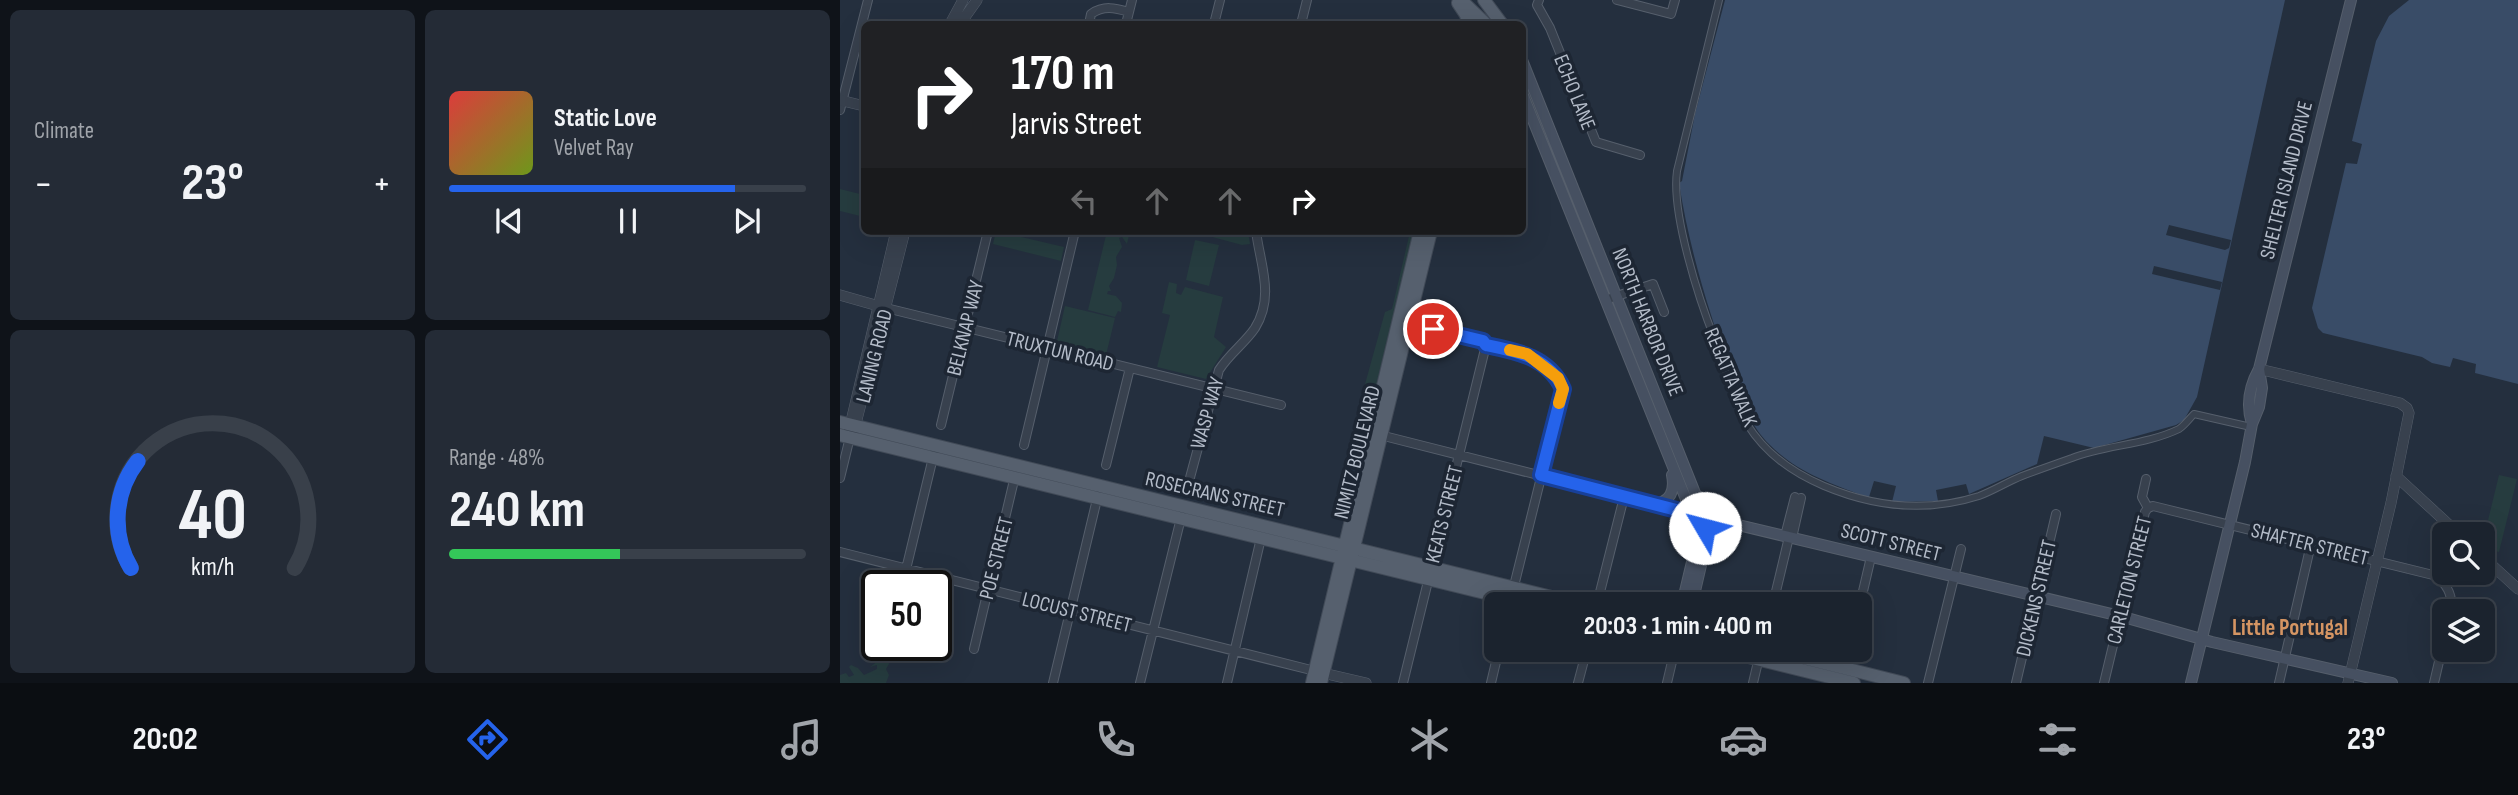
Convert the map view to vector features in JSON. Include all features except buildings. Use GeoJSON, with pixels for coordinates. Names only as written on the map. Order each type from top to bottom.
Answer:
{"type":"FeatureCollection","features":[{"type":"Feature","properties":{"kind":"main road"},"geometry":{"type":"LineString","coordinates":[[1455,0],[1464,11],[1467,21]]}},
{"type":"Feature","properties":{"kind":"main road"},"geometry":{"type":"LineString","coordinates":[[1461,0],[1483,21]]}},
{"type":"Feature","properties":{"kind":"main road"},"geometry":{"type":"LineString","coordinates":[[1484,0],[1500,21]]}},
{"type":"Feature","properties":{"kind":"main road","name":"SHELTER ISLAND DRIVE"},"geometry":{"type":"LineString","coordinates":[[2191,683],[2251,426],[2259,407],[2262,388],[2259,369],[2351,0]]}},
{"type":"Feature","properties":{"kind":"main road","name":"NORTH HARBOR DRIVE"},"geometry":{"type":"LineString","coordinates":[[1526,70],[1705,518],[1704,553],[1695,592]]}},
{"type":"Feature","properties":{"kind":"main road","name":"NORTH HARBOR DRIVE"},"geometry":{"type":"LineString","coordinates":[[1526,103],[1692,514],[1692,562],[1685,592]]}},
{"type":"Feature","properties":{"kind":"main road","name":"NIMITZ BOULEVARD"},"geometry":{"type":"LineString","coordinates":[[1347,553],[1380,435],[1419,235]]}},
{"type":"Feature","properties":{"kind":"main road","name":"NIMITZ BOULEVARD"},"geometry":{"type":"LineString","coordinates":[[1318,677],[1404,322],[1430,235]]}},
{"type":"Feature","properties":{"kind":"main road","name":"ROSECRANS STREET"},"geometry":{"type":"LineString","coordinates":[[847,429],[1430,573],[1495,592]]}},
{"type":"Feature","properties":{"kind":"main road"},"geometry":{"type":"LineString","coordinates":[[1653,504],[1665,501],[1672,494],[1670,462]]}},
{"type":"Feature","properties":{"kind":"main road"},"geometry":{"type":"LineString","coordinates":[[1696,494],[1721,514],[1745,527]]}},
{"type":"Feature","properties":{"kind":"main road","name":"ROSECRANS STREET"},"geometry":{"type":"LineString","coordinates":[[1182,512],[1262,538],[1347,553]]}},
{"type":"Feature","properties":{"kind":"main road","name":"SCOTT STREET"},"geometry":{"type":"LineString","coordinates":[[1692,514],[2120,617],[2349,678],[2392,683]]}},
{"type":"Feature","properties":{"kind":"main road"},"geometry":{"type":"LineString","coordinates":[[1787,662],[1845,679],[1904,683]]}},
{"type":"Feature","properties":{"kind":"main road"},"geometry":{"type":"LineString","coordinates":[[1801,662],[1845,679]]}},
{"type":"Feature","properties":{"kind":"street"},"geometry":{"type":"LineString","coordinates":[[863,21],[868,0]]}},
{"type":"Feature","properties":{"kind":"street"},"geometry":{"type":"LineString","coordinates":[[1127,21],[1132,0]]}},
{"type":"Feature","properties":{"kind":"street"},"geometry":{"type":"LineString","coordinates":[[1215,21],[1220,0]]}},
{"type":"Feature","properties":{"kind":"street"},"geometry":{"type":"LineString","coordinates":[[1302,21],[1307,0]]}},
{"type":"Feature","properties":{"kind":"street"},"geometry":{"type":"LineString","coordinates":[[1617,0],[1671,14],[1675,0]]}},
{"type":"Feature","properties":{"kind":"street","name":"REGATTA WALK"},"geometry":{"type":"LineString","coordinates":[[1719,0],[1677,171],[1678,202],[1686,247],[1700,299],[1741,411],[1758,439],[1782,463],[1846,496],[1897,506],[1933,506],[1980,496],[2022,476],[2085,453],[2143,440],[2179,428],[2194,414],[2251,426]]}},
{"type":"Feature","properties":{"kind":"street"},"geometry":{"type":"LineString","coordinates":[[952,21],[967,1]]}},
{"type":"Feature","properties":{"kind":"street"},"geometry":{"type":"LineString","coordinates":[[961,21],[967,1]]}},
{"type":"Feature","properties":{"kind":"street","name":"ECHO LANE"},"geometry":{"type":"LineString","coordinates":[[1536,2],[1550,28],[1596,142],[1640,155]]}},
{"type":"Feature","properties":{"kind":"street"},"geometry":{"type":"LineString","coordinates":[[1090,21],[1091,14],[1097,9],[1111,8],[1129,12]]}},
{"type":"Feature","properties":{"kind":"street"},"geometry":{"type":"LineString","coordinates":[[861,27],[841,104],[861,106]]}},
{"type":"Feature","properties":{"kind":"street","name":"LANING ROAD"},"geometry":{"type":"LineString","coordinates":[[882,307],[895,235]]}},
{"type":"Feature","properties":{"kind":"street","name":"LANING ROAD"},"geometry":{"type":"LineString","coordinates":[[847,429],[904,235]]}},
{"type":"Feature","properties":{"kind":"street","name":"BELKNAP WAY"},"geometry":{"type":"LineString","coordinates":[[941,425],[987,235]]}},
{"type":"Feature","properties":{"kind":"street"},"geometry":{"type":"LineString","coordinates":[[1024,445],[1074,235]]}},
{"type":"Feature","properties":{"kind":"street","name":"WASP WAY"},"geometry":{"type":"LineString","coordinates":[[1188,485],[1212,388],[1224,362],[1255,328],[1262,309],[1266,288],[1257,235]]}},
{"type":"Feature","properties":{"kind":"street"},"geometry":{"type":"LineString","coordinates":[[1605,300],[1653,284],[1664,312]]}},
{"type":"Feature","properties":{"kind":"street","name":"TRUXTUN ROAD"},"geometry":{"type":"LineString","coordinates":[[840,295],[1281,405]]}},
{"type":"Feature","properties":{"kind":"street"},"geometry":{"type":"LineString","coordinates":[[1404,322],[1527,354],[1558,378],[1563,389],[1513,592]]}},
{"type":"Feature","properties":{"kind":"street","name":"KEATS STREET"},"geometry":{"type":"LineString","coordinates":[[1403,683],[1486,345]]}},
{"type":"Feature","properties":{"kind":"street"},"geometry":{"type":"LineString","coordinates":[[1105,465],[1130,368]]}},
{"type":"Feature","properties":{"kind":"street"},"geometry":{"type":"LineString","coordinates":[[2259,369],[2405,406],[2410,418],[2349,678]]}},
{"type":"Feature","properties":{"kind":"street"},"geometry":{"type":"LineString","coordinates":[[840,478],[847,429]]}},
{"type":"Feature","properties":{"kind":"street","name":"SCOTT STREET"},"geometry":{"type":"LineString","coordinates":[[1380,435],[1692,514]]}},
{"type":"Feature","properties":{"kind":"street"},"geometry":{"type":"LineString","coordinates":[[906,569],[934,451]]}},
{"type":"Feature","properties":{"kind":"street","name":"POE STREET"},"geometry":{"type":"LineString","coordinates":[[974,649],[1016,472]]}},
{"type":"Feature","properties":{"kind":"street"},"geometry":{"type":"LineString","coordinates":[[2396,476],[2446,522]]}},
{"type":"Feature","properties":{"kind":"street","name":"CARLETON STREET"},"geometry":{"type":"LineString","coordinates":[[2104,683],[2148,508],[2142,497],[2146,479]]}},
{"type":"Feature","properties":{"kind":"street"},"geometry":{"type":"LineString","coordinates":[[1053,683],[1099,492]]}},
{"type":"Feature","properties":{"kind":"street"},"geometry":{"type":"LineString","coordinates":[[1600,592],[1624,497]]}},
{"type":"Feature","properties":{"kind":"street"},"geometry":{"type":"LineString","coordinates":[[1776,592],[1798,498]]}},
{"type":"Feature","properties":{"kind":"street","name":"SHAFTER STREET"},"geometry":{"type":"LineString","coordinates":[[2148,508],[2152,506],[2433,575],[2446,586],[2449,599]]}},
{"type":"Feature","properties":{"kind":"street"},"geometry":{"type":"LineString","coordinates":[[1140,683],[1182,512]]}},
{"type":"Feature","properties":{"kind":"street","name":"DICKENS STREET"},"geometry":{"type":"LineString","coordinates":[[2016,683],[2056,514]]}},
{"type":"Feature","properties":{"kind":"street"},"geometry":{"type":"LineString","coordinates":[[1227,683],[1262,538]]}},
{"type":"Feature","properties":{"kind":"street"},"geometry":{"type":"LineString","coordinates":[[2279,683],[2311,544]]}},
{"type":"Feature","properties":{"kind":"street"},"geometry":{"type":"LineString","coordinates":[[1928,683],[1961,550]]}},
{"type":"Feature","properties":{"kind":"street","name":"LOCUST STREET"},"geometry":{"type":"LineString","coordinates":[[840,552],[1235,651],[1318,677],[1366,683]]}},
{"type":"Feature","properties":{"kind":"street"},"geometry":{"type":"LineString","coordinates":[[1863,592],[1871,557]]}},
{"type":"Feature","properties":{"kind":"street"},"geometry":{"type":"LineString","coordinates":[[2495,567],[2518,589]]}},
{"type":"Feature","properties":{"kind":"street"},"geometry":{"type":"LineString","coordinates":[[1491,683],[1496,662]]}},
{"type":"Feature","properties":{"kind":"street"},"geometry":{"type":"LineString","coordinates":[[1578,683],[1584,662]]}},
{"type":"Feature","properties":{"kind":"street"},"geometry":{"type":"LineString","coordinates":[[1667,683],[1672,662]]}},
{"type":"Feature","properties":{"kind":"street"},"geometry":{"type":"LineString","coordinates":[[1753,683],[1758,662]]}},
{"type":"Feature","properties":{"kind":"street"},"geometry":{"type":"LineString","coordinates":[[2434,683],[2439,662]]}},
{"type":"Feature","properties":{"kind":"green space"},"geometry":{"type":"Polygon","coordinates":[[[840,189],[861,194],[861,216],[840,211],[840,189]]]}},
{"type":"Feature","properties":{"kind":"green space"},"geometry":{"type":"Polygon","coordinates":[[[995,235],[1013,235],[1064,247],[1061,261],[993,244],[995,235]]]}},
{"type":"Feature","properties":{"kind":"green space"},"geometry":{"type":"Polygon","coordinates":[[[1106,235],[1129,235],[1127,244],[1122,237],[1119,238],[1122,247],[1116,257],[1114,278],[1109,286],[1111,291],[1107,294],[1116,296],[1122,303],[1121,312],[1118,311],[1115,317],[1088,310],[1106,235]]]}},
{"type":"Feature","properties":{"kind":"green space"},"geometry":{"type":"Polygon","coordinates":[[[1205,235],[1249,235],[1250,244],[1242,245],[1205,235]]]}},
{"type":"Feature","properties":{"kind":"green space"},"geometry":{"type":"Polygon","coordinates":[[[1409,236],[1412,238],[1373,398],[1368,415],[1359,418],[1357,413],[1385,312],[1392,309],[1409,236]]]}},
{"type":"Feature","properties":{"kind":"green space"},"geometry":{"type":"Polygon","coordinates":[[[1195,240],[1219,245],[1209,286],[1186,280],[1195,240]]]}},
{"type":"Feature","properties":{"kind":"green space"},"geometry":{"type":"Polygon","coordinates":[[[1169,282],[1177,284],[1176,293],[1181,295],[1185,287],[1223,297],[1214,337],[1226,347],[1206,379],[1157,367],[1170,315],[1162,313],[1169,282]]]}},
{"type":"Feature","properties":{"kind":"green space"},"geometry":{"type":"Polygon","coordinates":[[[1065,306],[1115,318],[1106,355],[1058,343],[1065,306]]]}},
{"type":"Feature","properties":{"kind":"green space"},"geometry":{"type":"Polygon","coordinates":[[[2499,475],[2517,479],[2499,552],[2495,551],[2495,522],[2488,522],[2499,475]]]}},
{"type":"Feature","properties":{"kind":"green space"},"geometry":{"type":"Polygon","coordinates":[[[878,661],[888,661],[886,669],[889,675],[886,683],[840,683],[840,675],[854,675],[849,667],[851,665],[864,675],[877,669],[877,665],[870,667],[878,661]]]}},
{"type":"Feature","properties":{"kind":"water"},"geometry":{"type":"Polygon","coordinates":[[[1725,0],[2285,0],[2197,397],[2184,420],[2176,425],[2094,448],[2044,436],[2037,464],[1969,494],[1966,484],[1936,490],[1938,501],[1892,502],[1896,486],[1874,481],[1869,497],[1864,496],[1814,476],[1780,454],[1763,437],[1751,419],[1730,370],[1700,278],[1679,183],[1682,181],[1695,114],[1725,0]]]}},
{"type":"Feature","properties":{"kind":"water"},"geometry":{"type":"Polygon","coordinates":[[[2409,0],[2518,0],[2518,384],[2475,373],[2476,364],[2453,358],[2450,367],[2432,363],[2422,357],[2323,333],[2318,328],[2312,308],[2346,163],[2357,164],[2362,144],[2352,141],[2376,41],[2389,16],[2409,0]]]}},
{"type":"Feature","properties":{"kind":"pier"},"geometry":{"type":"Polygon","coordinates":[[[2169,225],[2231,240],[2229,248],[2225,250],[2166,235],[2169,225]]]}},
{"type":"Feature","properties":{"kind":"pier"},"geometry":{"type":"Polygon","coordinates":[[[2154,266],[2222,282],[2220,290],[2152,274],[2154,266]]]}},
{"type":"Feature","properties":{"kind":"slow traffic"},"geometry":{"type":"LineString","coordinates":[[1510,350],[1527,354],[1558,378],[1563,389],[1559,403]]}},
{"type":"Feature","properties":{"kind":"district","name":"Little Portugal"},"geometry":{"type":"Point","coordinates":[2290,627]}},
{"type":"Feature","properties":{"kind":"route"},"geometry":{"type":"LineString","coordinates":[[1433,329],[1527,354],[1558,378],[1563,389],[1541,475],[1705,518],[1705,528]]}}]}
